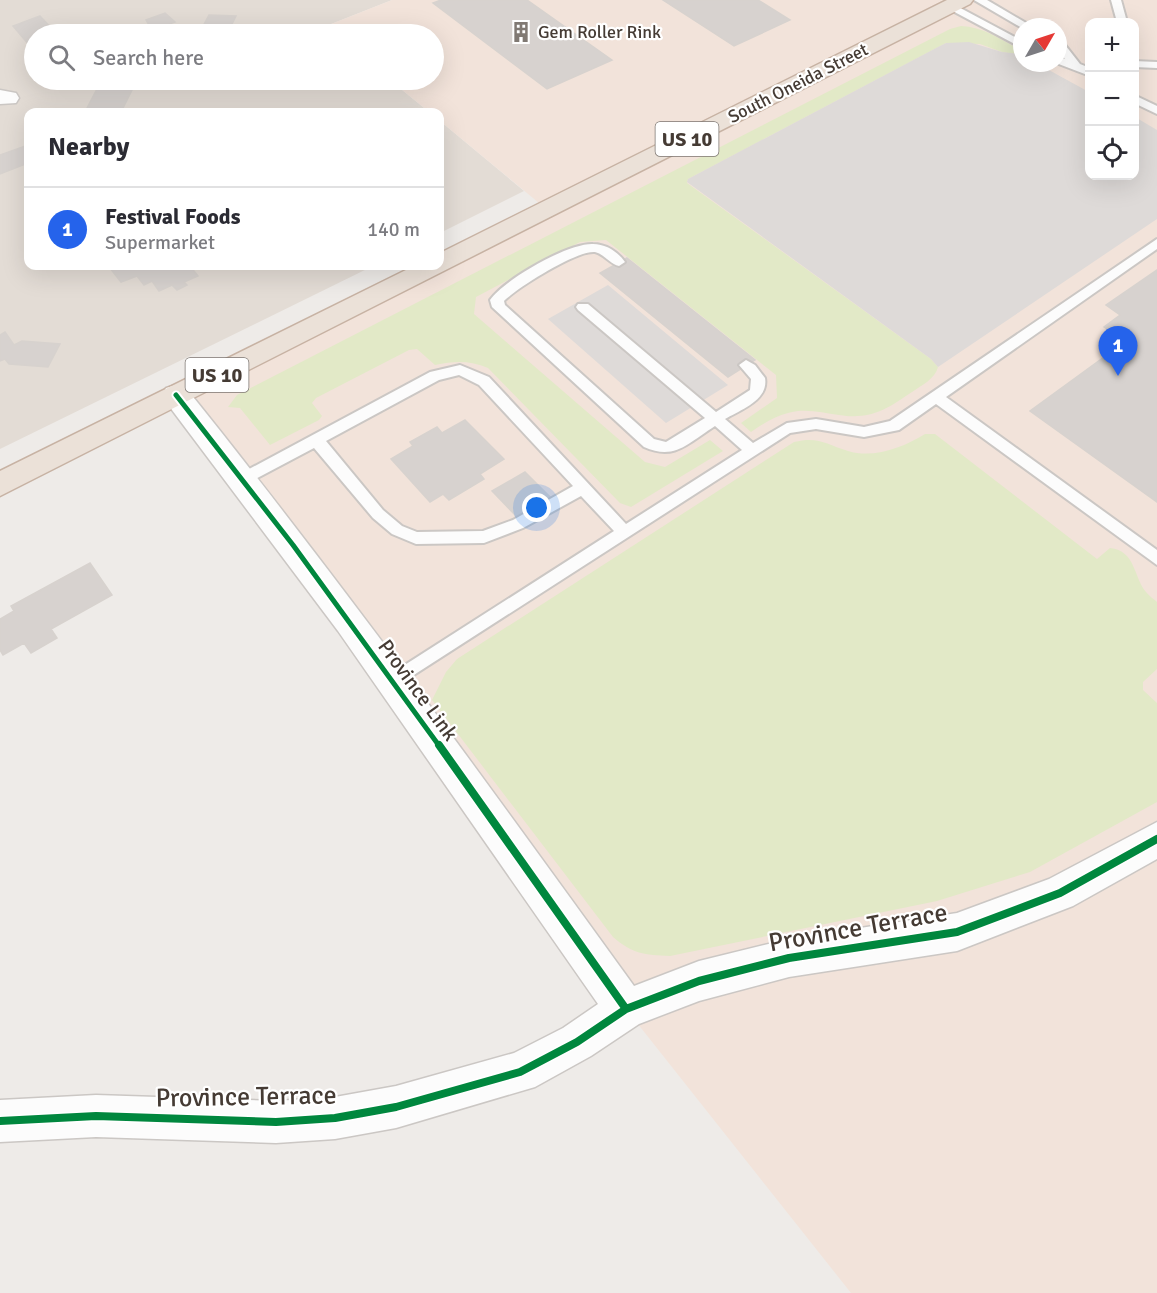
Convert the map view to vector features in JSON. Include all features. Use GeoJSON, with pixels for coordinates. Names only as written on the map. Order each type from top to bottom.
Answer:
{"type":"FeatureCollection","features":[{"type":"Feature","properties":{"kind":"highway","name":"South Oneida Street"},"geometry":{"type":"LineString","coordinates":[[444,261],[957,3]]}},
{"type":"Feature","properties":{"kind":"highway","name":"US 10"},"geometry":{"type":"LineString","coordinates":[[0,484],[426,270]]}},
{"type":"Feature","properties":{"kind":"street","name":"Province Link"},"geometry":{"type":"LineString","coordinates":[[176,395],[243,479],[392,682],[626,1009]]}},
{"type":"Feature","properties":{"kind":"street","name":"Province Terrace"},"geometry":{"type":"LineString","coordinates":[[0,1121],[96,1116],[276,1122],[335,1118],[376,1111],[520,1072],[577,1042],[626,1009],[699,981],[779,960],[957,932],[1060,893],[1157,839]]}},
{"type":"Feature","properties":{"kind":"lane"},"geometry":{"type":"LineString","coordinates":[[979,0],[1013,19]]}},
{"type":"Feature","properties":{"kind":"lane"},"geometry":{"type":"LineString","coordinates":[[1116,0],[1121,18]]}},
{"type":"Feature","properties":{"kind":"lane"},"geometry":{"type":"LineString","coordinates":[[957,3],[1013,39]]}},
{"type":"Feature","properties":{"kind":"lane"},"geometry":{"type":"LineString","coordinates":[[1067,54],[1076,66]]}},
{"type":"Feature","properties":{"kind":"lane"},"geometry":{"type":"LineString","coordinates":[[1067,63],[1086,72]]}},
{"type":"Feature","properties":{"kind":"lane"},"geometry":{"type":"LineString","coordinates":[[1139,64],[1157,65]]}},
{"type":"Feature","properties":{"kind":"lane"},"geometry":{"type":"LineString","coordinates":[[1139,101],[1157,111]]}},
{"type":"Feature","properties":{"kind":"lane"},"geometry":{"type":"LineString","coordinates":[[392,682],[787,428],[816,424],[864,432],[887,428],[904,420],[1157,243]]}},
{"type":"Feature","properties":{"kind":"lane"},"geometry":{"type":"LineString","coordinates":[[619,262],[598,249],[581,250],[512,285],[497,300],[499,307],[649,443],[660,448],[669,448],[755,394],[760,387],[760,380],[746,365]]}},
{"type":"Feature","properties":{"kind":"lane"},"geometry":{"type":"LineString","coordinates":[[583,307],[752,450]]}},
{"type":"Feature","properties":{"kind":"lane"},"geometry":{"type":"LineString","coordinates":[[243,479],[435,376],[460,370],[483,381],[625,533]]}},
{"type":"Feature","properties":{"kind":"lane"},"geometry":{"type":"LineString","coordinates":[[937,397],[1157,560]]}},
{"type":"Feature","properties":{"kind":"lane"},"geometry":{"type":"LineString","coordinates":[[316,440],[378,514],[397,530],[416,538],[484,537],[518,524],[582,488]]}},
{"type":"Feature","properties":{"kind":"shaded area"},"geometry":{"type":"Polygon","coordinates":[[[0,0],[392,0],[331,24],[24,24],[24,90],[402,90],[424,108],[24,108],[24,270],[365,270],[0,449],[0,0]]]}},
{"type":"Feature","properties":{"kind":"shaded area"},"geometry":{"type":"Polygon","coordinates":[[[392,0],[1157,0],[1157,1293],[851,1293],[626,1009],[176,395],[426,270],[444,270],[444,261],[545,208],[444,124],[444,108],[424,108],[402,90],[444,90],[444,24],[331,24],[392,0]]]}},
{"type":"Feature","properties":{"kind":"shaded area"},"geometry":{"type":"Polygon","coordinates":[[[969,42],[1013,53],[1013,72],[1052,72],[1085,90],[1085,180],[1139,180],[1139,119],[1157,130],[1157,219],[938,367],[931,359],[687,182],[688,179],[946,43],[969,42]]]}},
{"type":"Feature","properties":{"kind":"shaded area"},"geometry":{"type":"Polygon","coordinates":[[[444,124],[524,191],[444,231],[444,124]]]}},
{"type":"Feature","properties":{"kind":"shaded area"},"geometry":{"type":"Polygon","coordinates":[[[608,285],[728,385],[666,423],[548,319],[608,285]]]}},
{"type":"Feature","properties":{"kind":"green space"},"geometry":{"type":"Polygon","coordinates":[[[961,26],[969,27],[993,35],[1013,46],[1013,54],[980,44],[946,43],[688,179],[687,183],[931,359],[938,367],[928,381],[886,408],[860,416],[808,411],[783,414],[751,432],[741,423],[777,398],[776,375],[606,240],[580,242],[476,297],[474,314],[645,462],[665,467],[710,440],[723,451],[631,507],[620,503],[488,368],[462,362],[435,365],[417,349],[409,350],[316,398],[312,403],[322,416],[319,420],[270,445],[240,408],[228,407],[237,395],[950,29],[961,26]]]}},
{"type":"Feature","properties":{"kind":"green space"},"geometry":{"type":"Polygon","coordinates":[[[925,434],[935,434],[1097,559],[1110,548],[1125,554],[1146,592],[1157,602],[1157,669],[1143,682],[1143,690],[1157,703],[1157,802],[1030,872],[937,901],[670,956],[646,954],[627,947],[613,937],[432,700],[446,672],[457,659],[794,442],[816,440],[848,451],[868,454],[898,447],[925,434]]]}},
{"type":"Feature","properties":{"kind":"building","name":"Gem Roller Rink"},"geometry":{"type":"Polygon","coordinates":[[[441,0],[527,0],[612,60],[547,89],[433,3],[441,0]]]}},
{"type":"Feature","properties":{"kind":"building"},"geometry":{"type":"Polygon","coordinates":[[[663,0],[758,0],[790,20],[734,46],[663,0]]]}},
{"type":"Feature","properties":{"kind":"building"},"geometry":{"type":"Polygon","coordinates":[[[165,13],[175,22],[148,24],[146,20],[165,13]]]}},
{"type":"Feature","properties":{"kind":"building"},"geometry":{"type":"Polygon","coordinates":[[[209,15],[236,16],[232,24],[204,24],[209,15]]]}},
{"type":"Feature","properties":{"kind":"building"},"geometry":{"type":"Polygon","coordinates":[[[40,16],[48,24],[24,24],[24,39],[13,26],[40,16]]]}},
{"type":"Feature","properties":{"kind":"building"},"geometry":{"type":"Polygon","coordinates":[[[96,90],[132,90],[123,108],[87,108],[96,90]]]}},
{"type":"Feature","properties":{"kind":"building"},"geometry":{"type":"Polygon","coordinates":[[[24,146],[24,165],[0,174],[0,155],[24,146]]]}},
{"type":"Feature","properties":{"kind":"building"},"geometry":{"type":"Polygon","coordinates":[[[627,258],[755,360],[728,377],[600,273],[627,258]]]}},
{"type":"Feature","properties":{"kind":"building"},"geometry":{"type":"Polygon","coordinates":[[[112,270],[193,270],[198,276],[184,282],[187,285],[177,290],[172,285],[159,291],[152,281],[144,285],[137,276],[121,282],[112,270]]]}},
{"type":"Feature","properties":{"kind":"building"},"geometry":{"type":"Polygon","coordinates":[[[1157,270],[1157,502],[1030,411],[1126,341],[1104,327],[1120,315],[1106,305],[1157,270]]]}},
{"type":"Feature","properties":{"kind":"building"},"geometry":{"type":"Polygon","coordinates":[[[5,332],[14,345],[22,341],[60,344],[48,367],[9,364],[5,359],[0,361],[0,335],[5,332]]]}},
{"type":"Feature","properties":{"kind":"building"},"geometry":{"type":"Polygon","coordinates":[[[465,420],[504,459],[480,474],[484,479],[449,500],[443,494],[430,502],[391,459],[413,446],[410,442],[437,427],[442,433],[465,420]]]}},
{"type":"Feature","properties":{"kind":"building"},"geometry":{"type":"Polygon","coordinates":[[[525,472],[550,497],[518,518],[492,491],[525,472]]]}},
{"type":"Feature","properties":{"kind":"building"},"geometry":{"type":"Polygon","coordinates":[[[90,563],[112,595],[51,629],[57,638],[31,653],[24,643],[3,655],[0,650],[0,619],[14,611],[11,606],[90,563]]]}},
{"type":"Feature","properties":{"kind":"cycle path"},"geometry":{"type":"LineString","coordinates":[[176,395],[293,545],[461,776],[626,1009]]}},
{"type":"Feature","properties":{"kind":"cycle path"},"geometry":{"type":"LineString","coordinates":[[0,1121],[96,1116],[276,1122],[335,1118],[396,1107],[520,1072],[577,1042],[626,1009],[699,981],[789,958],[957,932],[1060,893],[1157,839]]}},
{"type":"Feature","properties":{"kind":"place","name":"Gem Roller Rink"},"geometry":{"type":"Point","coordinates":[521,32]}},
{"type":"Feature","properties":{"kind":"place","name":"Festival Foods"},"geometry":{"type":"Point","coordinates":[1118,376]}}]}
